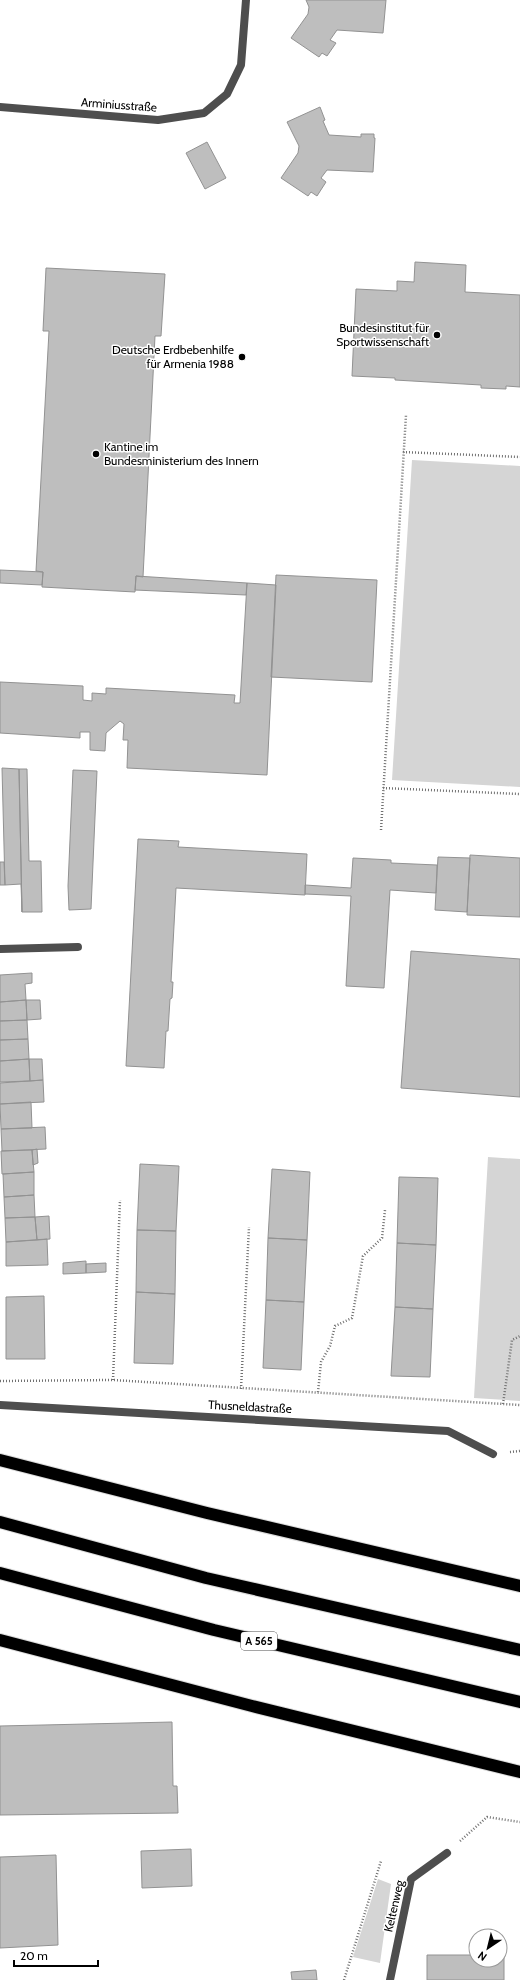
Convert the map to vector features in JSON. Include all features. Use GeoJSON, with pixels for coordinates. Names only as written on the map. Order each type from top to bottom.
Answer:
{"type":"FeatureCollection","features":[{"type":"Feature","properties":{"kind":"highway"},"geometry":{"type":"LineString","coordinates":[[0,1460],[206,1513],[520,1586]]}},
{"type":"Feature","properties":{"kind":"highway"},"geometry":{"type":"LineString","coordinates":[[0,1522],[206,1578],[520,1650]]}},
{"type":"Feature","properties":{"kind":"highway","name":"A 565"},"geometry":{"type":"LineString","coordinates":[[0,1573],[214,1630],[520,1702]]}},
{"type":"Feature","properties":{"kind":"highway"},"geometry":{"type":"LineString","coordinates":[[0,1640],[252,1706],[520,1772]]}},
{"type":"Feature","properties":{"kind":"street","name":"Arminiusstraße"},"geometry":{"type":"LineString","coordinates":[[0,108],[158,120],[204,113],[227,94],[241,65],[246,0]]}},
{"type":"Feature","properties":{"kind":"street"},"geometry":{"type":"LineString","coordinates":[[0,949],[78,947]]}},
{"type":"Feature","properties":{"kind":"street","name":"Thusneldastraße"},"geometry":{"type":"LineString","coordinates":[[0,1405],[448,1430],[493,1454]]}},
{"type":"Feature","properties":{"kind":"street","name":"Keltenweg"},"geometry":{"type":"LineString","coordinates":[[390,1980],[411,1879],[447,1853]]}},
{"type":"Feature","properties":{"kind":"path"},"geometry":{"type":"LineString","coordinates":[[381,830],[406,415]]}},
{"type":"Feature","properties":{"kind":"path"},"geometry":{"type":"LineString","coordinates":[[403,452],[520,457]]}},
{"type":"Feature","properties":{"kind":"path"},"geometry":{"type":"LineString","coordinates":[[383,788],[520,794]]}},
{"type":"Feature","properties":{"kind":"path"},"geometry":{"type":"LineString","coordinates":[[113,1380],[120,1200]]}},
{"type":"Feature","properties":{"kind":"path"},"geometry":{"type":"LineString","coordinates":[[318,1392],[321,1362],[330,1346],[335,1326],[352,1318],[363,1256],[382,1238],[385,1210]]}},
{"type":"Feature","properties":{"kind":"path"},"geometry":{"type":"LineString","coordinates":[[241,1388],[249,1227]]}},
{"type":"Feature","properties":{"kind":"path"},"geometry":{"type":"LineString","coordinates":[[503,1404],[512,1340],[520,1336]]}},
{"type":"Feature","properties":{"kind":"path"},"geometry":{"type":"LineString","coordinates":[[0,1380],[113,1380],[520,1405]]}},
{"type":"Feature","properties":{"kind":"path"},"geometry":{"type":"LineString","coordinates":[[447,1853],[487,1817],[520,1822]]}},
{"type":"Feature","properties":{"kind":"path"},"geometry":{"type":"LineString","coordinates":[[344,1980],[381,1861]]}},
{"type":"Feature","properties":{"kind":"shaded area"},"geometry":{"type":"Polygon","coordinates":[[[412,460],[520,466],[520,787],[392,780],[412,460]]]}},
{"type":"Feature","properties":{"kind":"shaded area"},"geometry":{"type":"Polygon","coordinates":[[[488,1157],[520,1159],[520,1401],[474,1398],[488,1157]]]}},
{"type":"Feature","properties":{"kind":"shaded area"},"geometry":{"type":"Polygon","coordinates":[[[378,1879],[391,1884],[380,1963],[353,1957],[378,1879]]]}},
{"type":"Feature","properties":{"kind":"building"},"geometry":{"type":"Polygon","coordinates":[[[306,0],[386,0],[383,33],[337,30],[330,40],[336,43],[327,56],[322,53],[319,57],[291,38],[308,14],[309,7],[306,0]]]}},
{"type":"Feature","properties":{"kind":"building"},"geometry":{"type":"Polygon","coordinates":[[[320,107],[325,120],[323,121],[329,135],[361,137],[361,134],[374,134],[373,172],[327,170],[321,178],[326,182],[317,196],[311,192],[308,196],[281,178],[298,153],[299,146],[287,122],[320,107]]]}},
{"type":"Feature","properties":{"kind":"building"},"geometry":{"type":"Polygon","coordinates":[[[207,142],[226,178],[205,189],[186,153],[207,142]]]}},
{"type":"Feature","properties":{"kind":"building","name":"Bundesinstitut für Sportwissenschaft"},"geometry":{"type":"Polygon","coordinates":[[[415,262],[466,265],[465,292],[520,295],[520,387],[506,386],[506,389],[481,388],[481,385],[352,376],[356,289],[397,291],[397,281],[414,282],[415,262]]]}},
{"type":"Feature","properties":{"kind":"building","name":"Kantine im Bundesministerium des Innern"},"geometry":{"type":"Polygon","coordinates":[[[46,268],[165,274],[161,336],[155,336],[143,577],[136,576],[135,592],[42,587],[43,572],[36,571],[49,331],[43,331],[46,268]]]}},
{"type":"Feature","properties":{"kind":"building"},"geometry":{"type":"Polygon","coordinates":[[[0,570],[43,572],[42,585],[0,583],[0,570]]]}},
{"type":"Feature","properties":{"kind":"building"},"geometry":{"type":"Polygon","coordinates":[[[276,575],[377,580],[372,682],[271,677],[276,575]]]}},
{"type":"Feature","properties":{"kind":"building"},"geometry":{"type":"Polygon","coordinates":[[[136,576],[247,583],[246,595],[135,590],[136,576]]]}},
{"type":"Feature","properties":{"kind":"building"},"geometry":{"type":"Polygon","coordinates":[[[247,583],[276,585],[267,775],[127,768],[128,740],[123,740],[124,724],[120,721],[106,733],[105,751],[90,750],[90,732],[80,732],[80,738],[0,733],[0,682],[83,686],[83,700],[92,701],[92,693],[106,694],[106,688],[235,695],[234,703],[240,703],[247,583]]]}},
{"type":"Feature","properties":{"kind":"building"},"geometry":{"type":"Polygon","coordinates":[[[2,768],[19,769],[22,912],[21,884],[5,885],[2,768]]]}},
{"type":"Feature","properties":{"kind":"building"},"geometry":{"type":"Polygon","coordinates":[[[19,769],[27,769],[29,861],[41,861],[42,912],[22,912],[19,769]]]}},
{"type":"Feature","properties":{"kind":"building"},"geometry":{"type":"Polygon","coordinates":[[[73,770],[97,771],[91,909],[69,910],[68,886],[73,770]]]}},
{"type":"Feature","properties":{"kind":"building"},"geometry":{"type":"Polygon","coordinates":[[[138,839],[179,841],[178,847],[307,854],[305,895],[176,888],[171,982],[173,982],[172,998],[170,999],[168,1031],[166,1031],[164,1068],[126,1066],[138,839]]]}},
{"type":"Feature","properties":{"kind":"building"},"geometry":{"type":"Polygon","coordinates":[[[470,855],[520,858],[520,917],[467,915],[470,855]]]}},
{"type":"Feature","properties":{"kind":"building"},"geometry":{"type":"Polygon","coordinates":[[[438,857],[470,858],[467,912],[435,910],[438,857]]]}},
{"type":"Feature","properties":{"kind":"building"},"geometry":{"type":"Polygon","coordinates":[[[353,858],[391,860],[391,863],[437,865],[436,893],[390,890],[384,988],[346,986],[351,896],[305,894],[305,885],[351,888],[353,858]]]}},
{"type":"Feature","properties":{"kind":"building"},"geometry":{"type":"Polygon","coordinates":[[[0,862],[4,862],[5,885],[0,885],[0,862]]]}},
{"type":"Feature","properties":{"kind":"building"},"geometry":{"type":"Polygon","coordinates":[[[411,951],[520,959],[520,1097],[401,1088],[411,951]]]}},
{"type":"Feature","properties":{"kind":"building"},"geometry":{"type":"Polygon","coordinates":[[[32,973],[32,983],[25,984],[26,1000],[0,1002],[0,975],[32,973]]]}},
{"type":"Feature","properties":{"kind":"building"},"geometry":{"type":"Polygon","coordinates":[[[26,1000],[27,1020],[0,1021],[0,1002],[26,1000]]]}},
{"type":"Feature","properties":{"kind":"building"},"geometry":{"type":"Polygon","coordinates":[[[26,1000],[40,1000],[41,1019],[27,1020],[26,1000]]]}},
{"type":"Feature","properties":{"kind":"building"},"geometry":{"type":"Polygon","coordinates":[[[27,1020],[28,1039],[0,1040],[0,1021],[27,1020]]]}},
{"type":"Feature","properties":{"kind":"building"},"geometry":{"type":"Polygon","coordinates":[[[28,1039],[29,1059],[0,1061],[0,1040],[28,1039]]]}},
{"type":"Feature","properties":{"kind":"building"},"geometry":{"type":"Polygon","coordinates":[[[29,1059],[30,1081],[0,1082],[0,1061],[29,1059]]]}},
{"type":"Feature","properties":{"kind":"building"},"geometry":{"type":"Polygon","coordinates":[[[29,1059],[42,1059],[43,1080],[30,1081],[29,1059]]]}},
{"type":"Feature","properties":{"kind":"building"},"geometry":{"type":"Polygon","coordinates":[[[43,1080],[44,1102],[0,1104],[0,1083],[43,1080]]]}},
{"type":"Feature","properties":{"kind":"building"},"geometry":{"type":"Polygon","coordinates":[[[31,1102],[32,1128],[1,1129],[0,1104],[31,1102]]]}},
{"type":"Feature","properties":{"kind":"building"},"geometry":{"type":"Polygon","coordinates":[[[45,1127],[46,1149],[2,1151],[1,1129],[45,1127]]]}},
{"type":"Feature","properties":{"kind":"building"},"geometry":{"type":"Polygon","coordinates":[[[37,1149],[38,1163],[33,1165],[32,1150],[37,1149]]]}},
{"type":"Feature","properties":{"kind":"building"},"geometry":{"type":"Polygon","coordinates":[[[32,1150],[34,1172],[2,1174],[1,1151],[32,1150]]]}},
{"type":"Feature","properties":{"kind":"building"},"geometry":{"type":"Polygon","coordinates":[[[140,1164],[179,1166],[176,1231],[137,1230],[140,1164]]]}},
{"type":"Feature","properties":{"kind":"building"},"geometry":{"type":"Polygon","coordinates":[[[272,1169],[310,1172],[307,1240],[268,1238],[272,1169]]]}},
{"type":"Feature","properties":{"kind":"building"},"geometry":{"type":"Polygon","coordinates":[[[34,1172],[34,1195],[4,1197],[3,1174],[34,1172]]]}},
{"type":"Feature","properties":{"kind":"building"},"geometry":{"type":"Polygon","coordinates":[[[399,1177],[438,1178],[436,1245],[397,1243],[399,1177]]]}},
{"type":"Feature","properties":{"kind":"building"},"geometry":{"type":"Polygon","coordinates":[[[34,1195],[35,1217],[5,1218],[4,1197],[34,1195]]]}},
{"type":"Feature","properties":{"kind":"building"},"geometry":{"type":"Polygon","coordinates":[[[49,1216],[50,1239],[37,1240],[35,1217],[49,1216]]]}},
{"type":"Feature","properties":{"kind":"building"},"geometry":{"type":"Polygon","coordinates":[[[35,1217],[37,1240],[6,1242],[5,1218],[35,1217]]]}},
{"type":"Feature","properties":{"kind":"building"},"geometry":{"type":"Polygon","coordinates":[[[137,1230],[176,1231],[175,1294],[136,1292],[137,1230]]]}},
{"type":"Feature","properties":{"kind":"building"},"geometry":{"type":"Polygon","coordinates":[[[268,1238],[307,1240],[304,1302],[266,1300],[268,1238]]]}},
{"type":"Feature","properties":{"kind":"building"},"geometry":{"type":"Polygon","coordinates":[[[47,1239],[48,1265],[6,1266],[6,1242],[47,1239]]]}},
{"type":"Feature","properties":{"kind":"building"},"geometry":{"type":"Polygon","coordinates":[[[397,1243],[436,1245],[433,1309],[395,1307],[397,1243]]]}},
{"type":"Feature","properties":{"kind":"building"},"geometry":{"type":"Polygon","coordinates":[[[86,1261],[86,1273],[63,1274],[63,1263],[86,1261]]]}},
{"type":"Feature","properties":{"kind":"building"},"geometry":{"type":"Polygon","coordinates":[[[106,1263],[106,1272],[86,1273],[86,1264],[106,1263]]]}},
{"type":"Feature","properties":{"kind":"building"},"geometry":{"type":"Polygon","coordinates":[[[136,1292],[175,1294],[173,1364],[134,1363],[136,1292]]]}},
{"type":"Feature","properties":{"kind":"building"},"geometry":{"type":"Polygon","coordinates":[[[44,1296],[45,1359],[6,1359],[6,1297],[44,1296]]]}},
{"type":"Feature","properties":{"kind":"building"},"geometry":{"type":"Polygon","coordinates":[[[266,1300],[304,1302],[301,1370],[263,1368],[266,1300]]]}},
{"type":"Feature","properties":{"kind":"building"},"geometry":{"type":"Polygon","coordinates":[[[395,1307],[433,1309],[430,1377],[391,1376],[395,1307]]]}},
{"type":"Feature","properties":{"kind":"building"},"geometry":{"type":"Polygon","coordinates":[[[172,1722],[173,1786],[177,1786],[178,1813],[0,1815],[0,1726],[172,1722]]]}},
{"type":"Feature","properties":{"kind":"building"},"geometry":{"type":"Polygon","coordinates":[[[191,1849],[192,1886],[142,1888],[141,1851],[191,1849]]]}},
{"type":"Feature","properties":{"kind":"building"},"geometry":{"type":"Polygon","coordinates":[[[56,1855],[58,1945],[0,1948],[0,1857],[56,1855]]]}},
{"type":"Feature","properties":{"kind":"building"},"geometry":{"type":"Polygon","coordinates":[[[427,1955],[468,1955],[468,1968],[504,1968],[504,1980],[427,1980],[427,1955]]]}},
{"type":"Feature","properties":{"kind":"building"},"geometry":{"type":"Polygon","coordinates":[[[316,1970],[317,1980],[292,1980],[291,1972],[316,1970]]]}},
{"type":"Feature","properties":{"kind":"place","name":"Bundesinstitut für Sportwissenschaft"},"geometry":{"type":"Point","coordinates":[437,335]}},
{"type":"Feature","properties":{"kind":"place","name":"Deutsche Erdbebenhilfe für Armenia 1988"},"geometry":{"type":"Point","coordinates":[242,357]}},
{"type":"Feature","properties":{"kind":"place","name":"Kantine im Bundesministerium des Innern"},"geometry":{"type":"Point","coordinates":[96,454]}}]}
